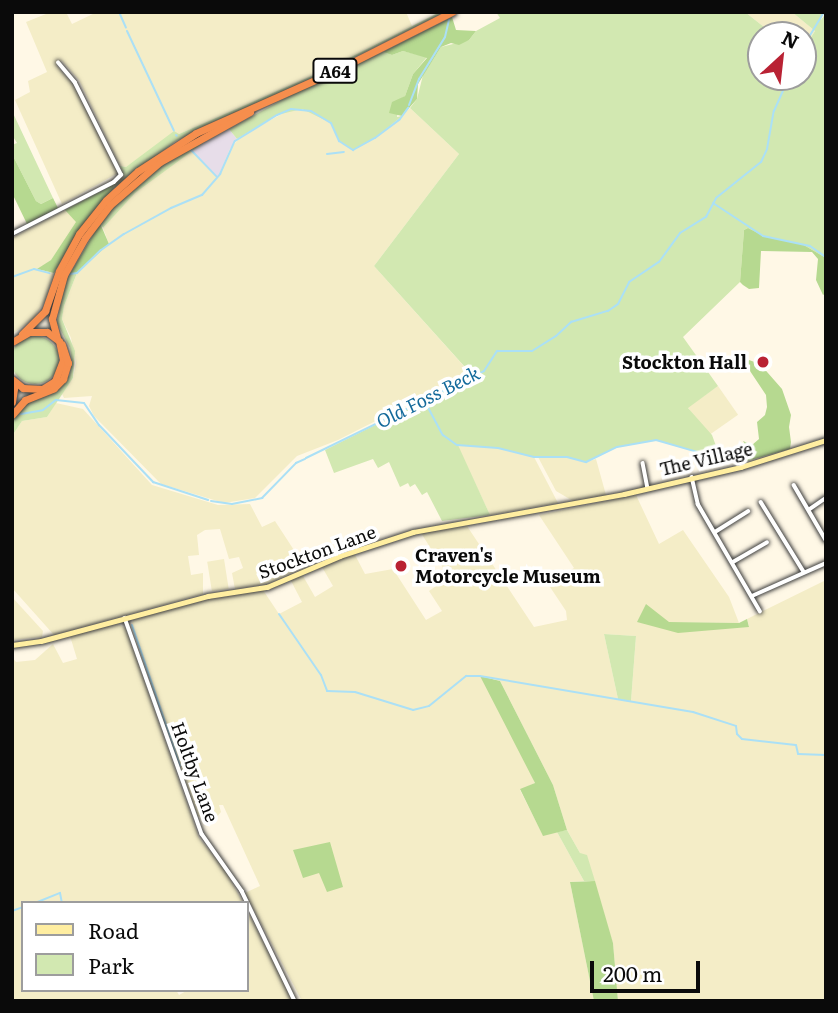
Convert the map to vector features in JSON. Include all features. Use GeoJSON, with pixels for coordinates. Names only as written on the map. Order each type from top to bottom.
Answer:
{"type":"FeatureCollection","features":[{"type":"Feature","properties":{"kind":"highway","name":"A64"},"geometry":{"type":"LineString","coordinates":[[25,331],[45,311],[61,265],[79,234],[123,182],[253,109],[449,13]]}},
{"type":"Feature","properties":{"kind":"highway","name":"A64"},"geometry":{"type":"LineString","coordinates":[[12,415],[25,400],[54,388],[63,379],[68,357],[58,340],[53,313],[71,261],[123,182]]}},
{"type":"Feature","properties":{"kind":"highway"},"geometry":{"type":"LineString","coordinates":[[12,340],[25,331],[43,331],[58,340],[62,367],[52,384],[36,390],[13,381],[12,402]]}},
{"type":"Feature","properties":{"kind":"street"},"geometry":{"type":"LineString","coordinates":[[12,234],[114,182],[123,182],[75,83],[58,63]]}},
{"type":"Feature","properties":{"kind":"street","name":"The Village"},"geometry":{"type":"LineString","coordinates":[[591,501],[741,467],[826,440]]}},
{"type":"Feature","properties":{"kind":"street"},"geometry":{"type":"LineString","coordinates":[[643,463],[648,488]]}},
{"type":"Feature","properties":{"kind":"street"},"geometry":{"type":"LineString","coordinates":[[692,477],[698,504],[760,611]]}},
{"type":"Feature","properties":{"kind":"street"},"geometry":{"type":"LineString","coordinates":[[794,485],[826,540]]}},
{"type":"Feature","properties":{"kind":"street"},"geometry":{"type":"LineString","coordinates":[[810,509],[826,498]]}},
{"type":"Feature","properties":{"kind":"street","name":"Stockton Lane"},"geometry":{"type":"LineString","coordinates":[[12,645],[41,641],[208,596],[267,587],[349,552],[413,532],[591,501]]}},
{"type":"Feature","properties":{"kind":"street"},"geometry":{"type":"LineString","coordinates":[[761,502],[804,572]]}},
{"type":"Feature","properties":{"kind":"street"},"geometry":{"type":"LineString","coordinates":[[715,532],[748,511]]}},
{"type":"Feature","properties":{"kind":"street"},"geometry":{"type":"LineString","coordinates":[[733,562],[767,542]]}},
{"type":"Feature","properties":{"kind":"street"},"geometry":{"type":"LineString","coordinates":[[752,596],[826,563]]}},
{"type":"Feature","properties":{"kind":"street","name":"Holtby Lane"},"geometry":{"type":"LineString","coordinates":[[125,618],[202,834],[247,901]]}},
{"type":"Feature","properties":{"kind":"street","name":"Holtby Lane"},"geometry":{"type":"LineString","coordinates":[[248,903],[295,1001]]}},
{"type":"Feature","properties":{"kind":"shaded area"},"geometry":{"type":"Polygon","coordinates":[[[51,12],[66,12],[72,24],[97,12],[406,12],[412,26],[325,70],[179,134],[126,167],[120,166],[79,80],[62,61],[56,65],[73,84],[118,173],[62,204],[15,100],[30,92],[28,81],[47,72],[26,22],[51,12]]]}},
{"type":"Feature","properties":{"kind":"shaded area"},"geometry":{"type":"Polygon","coordinates":[[[745,12],[792,12],[803,21],[756,21],[745,12]]]}},
{"type":"Feature","properties":{"kind":"shaded area"},"geometry":{"type":"Polygon","coordinates":[[[410,108],[459,154],[374,266],[470,373],[455,385],[439,389],[338,440],[297,456],[255,498],[224,503],[161,484],[94,416],[89,406],[92,396],[64,398],[62,394],[73,378],[76,363],[71,338],[62,319],[64,306],[77,273],[109,244],[103,228],[134,193],[191,150],[218,177],[230,149],[241,136],[291,109],[311,111],[331,123],[339,142],[353,149],[375,138],[410,108]]]}},
{"type":"Feature","properties":{"kind":"shaded area"},"geometry":{"type":"Polygon","coordinates":[[[229,129],[237,139],[218,177],[191,150],[229,129]]]}},
{"type":"Feature","properties":{"kind":"shaded area"},"geometry":{"type":"Polygon","coordinates":[[[65,210],[77,222],[51,260],[38,269],[54,273],[45,301],[33,319],[12,334],[12,238],[65,210]]]}},
{"type":"Feature","properties":{"kind":"shaded area"},"geometry":{"type":"Polygon","coordinates":[[[718,386],[738,415],[708,436],[688,407],[718,386]]]}},
{"type":"Feature","properties":{"kind":"shaded area"},"geometry":{"type":"Polygon","coordinates":[[[56,403],[83,409],[152,485],[218,505],[250,504],[262,527],[275,521],[305,567],[267,584],[235,589],[232,573],[243,568],[239,557],[229,559],[220,529],[205,530],[197,535],[199,555],[188,556],[191,575],[203,573],[203,594],[54,635],[12,588],[12,436],[22,421],[47,417],[56,403]]]}},
{"type":"Feature","properties":{"kind":"shaded area"},"geometry":{"type":"Polygon","coordinates":[[[457,445],[498,448],[534,457],[558,503],[490,515],[457,445]]]}},
{"type":"Feature","properties":{"kind":"shaded area"},"geometry":{"type":"Polygon","coordinates":[[[538,457],[567,457],[586,462],[596,459],[606,495],[573,501],[556,491],[538,457]]]}},
{"type":"Feature","properties":{"kind":"shaded area"},"geometry":{"type":"Polygon","coordinates":[[[636,495],[659,544],[683,530],[729,597],[739,623],[637,622],[749,626],[747,619],[826,580],[826,1001],[618,1001],[613,943],[580,853],[567,830],[553,785],[500,681],[487,677],[535,783],[520,790],[543,835],[557,832],[584,881],[570,882],[594,1001],[302,1001],[245,893],[260,886],[223,805],[219,805],[221,812],[210,825],[197,815],[132,623],[134,618],[210,599],[263,590],[279,614],[302,602],[290,579],[303,576],[315,597],[333,586],[322,567],[354,553],[365,574],[393,569],[426,620],[442,611],[429,591],[449,577],[421,533],[467,526],[534,627],[567,620],[566,611],[548,584],[574,568],[539,515],[636,495]],[[604,634],[618,699],[631,701],[636,636],[604,634]]]}},
{"type":"Feature","properties":{"kind":"shaded area"},"geometry":{"type":"Polygon","coordinates":[[[224,559],[229,589],[212,591],[207,562],[224,559]]]}},
{"type":"Feature","properties":{"kind":"shaded area"},"geometry":{"type":"Polygon","coordinates":[[[12,597],[43,631],[42,637],[12,640],[12,597]]]}},
{"type":"Feature","properties":{"kind":"shaded area"},"geometry":{"type":"Polygon","coordinates":[[[117,623],[126,629],[199,838],[224,868],[242,901],[21,901],[21,992],[177,992],[179,995],[184,992],[248,992],[248,912],[293,1001],[12,1001],[12,657],[16,662],[35,660],[53,644],[63,663],[77,659],[70,636],[117,623]]]}},
{"type":"Feature","properties":{"kind":"green space"},"geometry":{"type":"Polygon","coordinates":[[[440,12],[445,12],[323,73],[176,141],[114,188],[113,185],[124,176],[120,166],[126,167],[174,131],[179,134],[325,70],[440,12]]]}},
{"type":"Feature","properties":{"kind":"green space"},"geometry":{"type":"Polygon","coordinates":[[[496,12],[745,12],[756,21],[747,21],[747,91],[817,91],[817,21],[803,21],[792,12],[823,12],[821,20],[826,13],[826,258],[802,244],[764,236],[748,228],[744,230],[740,282],[683,337],[718,386],[688,408],[712,435],[716,446],[711,456],[656,440],[617,447],[586,462],[567,457],[534,457],[498,448],[458,445],[490,515],[442,521],[427,492],[422,495],[415,484],[410,487],[408,483],[400,487],[389,462],[378,468],[373,459],[334,473],[325,450],[439,393],[453,390],[473,376],[374,266],[459,154],[410,108],[417,99],[423,75],[441,47],[469,40],[476,31],[500,18],[496,12]]]}},
{"type":"Feature","properties":{"kind":"green space"},"geometry":{"type":"Polygon","coordinates":[[[452,17],[456,30],[476,31],[469,40],[459,45],[451,43],[441,47],[418,84],[417,99],[402,116],[389,113],[392,102],[405,96],[413,74],[427,58],[403,51],[392,55],[383,52],[452,17]]]}},
{"type":"Feature","properties":{"kind":"green space"},"geometry":{"type":"Polygon","coordinates":[[[403,51],[427,57],[413,74],[405,96],[400,99],[397,117],[402,116],[375,138],[353,150],[339,141],[331,123],[302,109],[277,115],[237,139],[229,129],[300,90],[383,52],[392,55],[403,51]]]}},
{"type":"Feature","properties":{"kind":"green space"},"geometry":{"type":"Polygon","coordinates":[[[12,111],[53,198],[41,204],[36,201],[12,154],[12,145],[17,143],[12,135],[12,111]]]}},
{"type":"Feature","properties":{"kind":"green space"},"geometry":{"type":"Polygon","coordinates":[[[214,135],[135,193],[103,228],[100,223],[118,201],[163,164],[214,135]]]}},
{"type":"Feature","properties":{"kind":"green space"},"geometry":{"type":"Polygon","coordinates":[[[12,154],[36,201],[41,204],[53,198],[58,208],[27,224],[12,193],[12,154]]]}},
{"type":"Feature","properties":{"kind":"green space"},"geometry":{"type":"Polygon","coordinates":[[[113,185],[114,188],[78,231],[54,273],[37,269],[51,260],[76,222],[65,210],[113,185]]]}},
{"type":"Feature","properties":{"kind":"green space"},"geometry":{"type":"Polygon","coordinates":[[[100,223],[109,244],[77,273],[70,274],[100,223]]]}},
{"type":"Feature","properties":{"kind":"green space"},"geometry":{"type":"Polygon","coordinates":[[[748,228],[764,236],[802,244],[826,258],[826,293],[823,295],[816,280],[818,259],[812,252],[761,251],[759,288],[749,289],[743,285],[740,282],[744,230],[748,228]]]}},
{"type":"Feature","properties":{"kind":"green space"},"geometry":{"type":"Polygon","coordinates":[[[77,273],[64,306],[62,319],[75,351],[73,378],[47,417],[22,421],[12,436],[12,422],[17,412],[27,403],[51,394],[62,386],[70,374],[70,348],[57,323],[65,281],[70,274],[77,273]]]}},
{"type":"Feature","properties":{"kind":"green space"},"geometry":{"type":"Polygon","coordinates":[[[35,336],[44,337],[52,343],[58,351],[58,369],[52,377],[44,383],[35,384],[26,383],[18,377],[12,369],[11,360],[12,351],[18,343],[26,337],[35,336]]]}},
{"type":"Feature","properties":{"kind":"green space"},"geometry":{"type":"Polygon","coordinates":[[[749,360],[760,364],[782,389],[791,415],[791,442],[790,449],[740,463],[737,462],[740,459],[751,455],[743,441],[752,445],[759,439],[757,422],[765,415],[767,407],[766,395],[746,365],[749,360]]]}},
{"type":"Feature","properties":{"kind":"green space"},"geometry":{"type":"Polygon","coordinates":[[[646,604],[669,622],[739,623],[747,619],[749,627],[678,633],[637,622],[646,604]]]}},
{"type":"Feature","properties":{"kind":"green space"},"geometry":{"type":"Polygon","coordinates":[[[604,634],[636,636],[631,701],[618,699],[604,634]]]}},
{"type":"Feature","properties":{"kind":"green space"},"geometry":{"type":"Polygon","coordinates":[[[480,676],[500,681],[553,785],[567,830],[543,836],[520,789],[535,783],[480,676]]]}},
{"type":"Feature","properties":{"kind":"green space"},"geometry":{"type":"Polygon","coordinates":[[[567,830],[580,853],[587,855],[595,881],[584,881],[557,832],[567,830]]]}},
{"type":"Feature","properties":{"kind":"green space"},"geometry":{"type":"Polygon","coordinates":[[[330,842],[343,887],[327,892],[319,873],[303,878],[293,850],[330,842]]]}},
{"type":"Feature","properties":{"kind":"green space"},"geometry":{"type":"Polygon","coordinates":[[[595,881],[613,943],[618,1001],[594,1001],[570,882],[595,881]]]}},
{"type":"Feature","properties":{"kind":"waterway"},"geometry":{"type":"LineString","coordinates":[[119,12],[126,28]]}},
{"type":"Feature","properties":{"kind":"waterway","name":"Old Foss Beck"},"geometry":{"type":"LineString","coordinates":[[817,24],[824,12]]}},
{"type":"Feature","properties":{"kind":"waterway"},"geometry":{"type":"LineString","coordinates":[[409,105],[419,79],[445,37],[449,19]]}},
{"type":"Feature","properties":{"kind":"waterway"},"geometry":{"type":"LineString","coordinates":[[127,31],[174,131]]}},
{"type":"Feature","properties":{"kind":"waterway","name":"Old Foss Beck"},"geometry":{"type":"LineString","coordinates":[[306,458],[484,371],[497,351],[532,351],[556,336],[571,322],[608,311],[618,304],[629,282],[659,262],[680,233],[706,217],[716,198],[761,162],[767,149],[774,111],[783,91]]}},
{"type":"Feature","properties":{"kind":"waterway"},"geometry":{"type":"LineString","coordinates":[[70,274],[77,273],[101,250],[124,234],[171,208],[202,195],[220,174],[235,141],[277,115],[291,109],[311,111],[331,123],[339,141],[353,150],[400,119],[408,108]]}},
{"type":"Feature","properties":{"kind":"waterway"},"geometry":{"type":"LineString","coordinates":[[191,150],[217,177]]}},
{"type":"Feature","properties":{"kind":"waterway"},"geometry":{"type":"LineString","coordinates":[[327,154],[344,152]]}},
{"type":"Feature","properties":{"kind":"waterway"},"geometry":{"type":"LineString","coordinates":[[713,203],[763,236],[810,246],[826,257]]}},
{"type":"Feature","properties":{"kind":"waterway"},"geometry":{"type":"LineString","coordinates":[[12,277],[34,269],[49,273]]}},
{"type":"Feature","properties":{"kind":"waterway","name":"Old Foss Beck"},"geometry":{"type":"LineString","coordinates":[[21,414],[43,410],[56,400],[84,403],[99,425],[153,482],[208,500]]}},
{"type":"Feature","properties":{"kind":"waterway"},"geometry":{"type":"LineString","coordinates":[[424,400],[443,435],[457,445],[498,448],[534,457],[567,457],[586,462],[617,447],[656,440],[711,456]]}},
{"type":"Feature","properties":{"kind":"waterway","name":"Old Foss Beck"},"geometry":{"type":"LineString","coordinates":[[211,501],[232,504],[262,498],[296,463],[305,459]]}},
{"type":"Feature","properties":{"kind":"waterway"},"geometry":{"type":"LineString","coordinates":[[279,614],[321,675],[327,691],[355,692],[413,710],[429,706],[466,676],[480,676],[693,712],[736,726],[737,734],[742,739],[796,745],[798,754],[826,755]]}},
{"type":"Feature","properties":{"kind":"waterway"},"geometry":{"type":"LineString","coordinates":[[132,625],[180,766]]}},
{"type":"Feature","properties":{"kind":"waterway"},"geometry":{"type":"LineString","coordinates":[[40,901],[60,893],[62,901]]}},
{"type":"Feature","properties":{"kind":"waterway"},"geometry":{"type":"LineString","coordinates":[[12,911],[21,908]]}},
{"type":"Feature","properties":{"kind":"place","name":"Stockton Hall"},"geometry":{"type":"Point","coordinates":[763,362]}},
{"type":"Feature","properties":{"kind":"place","name":"Craven's Motorcycle Museum"},"geometry":{"type":"Point","coordinates":[401,566]}}]}
